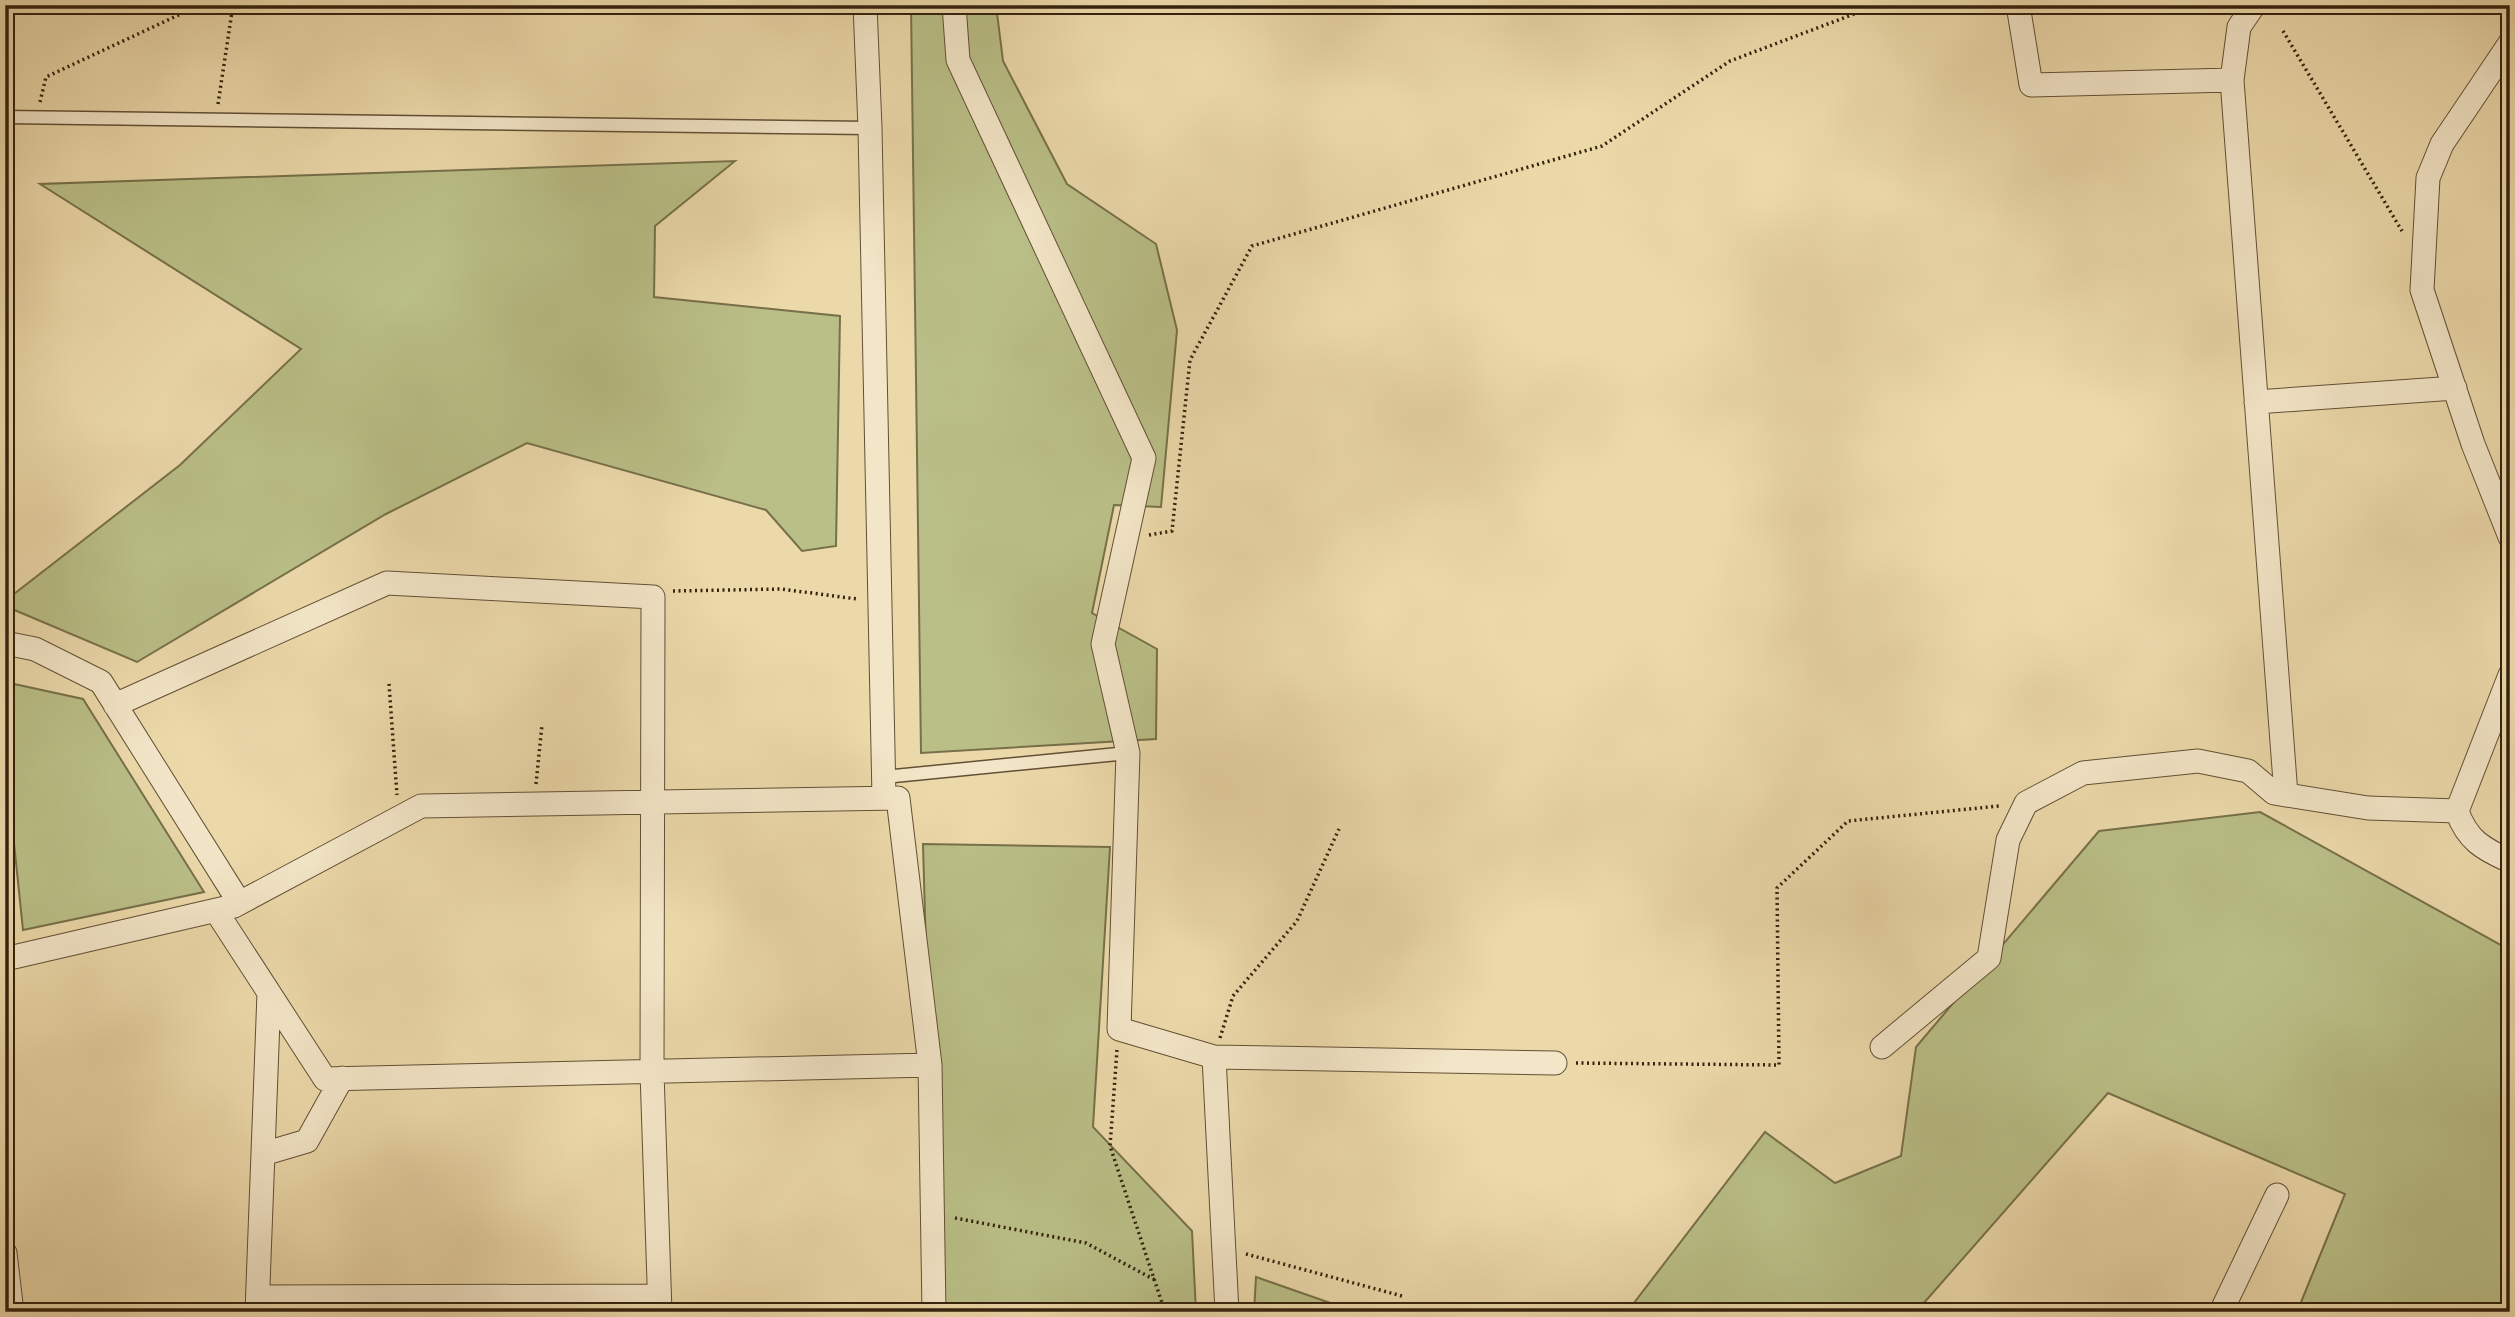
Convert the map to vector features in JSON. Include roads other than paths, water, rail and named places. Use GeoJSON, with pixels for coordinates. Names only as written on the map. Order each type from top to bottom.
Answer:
{"type":"FeatureCollection","features":[{"type":"Feature","properties":{"kind":"street"},"geometry":{"type":"LineString","coordinates":[[865,5],[884,787]]}},
{"type":"Feature","properties":{"kind":"street"},"geometry":{"type":"LineString","coordinates":[[954,5],[958,60],[1144,458],[1103,644],[1128,753],[1119,1029],[1214,1057],[1555,1063]]}},
{"type":"Feature","properties":{"kind":"street"},"geometry":{"type":"LineString","coordinates":[[2018,5],[2031,85],[2232,80]]}},
{"type":"Feature","properties":{"kind":"street"},"geometry":{"type":"LineString","coordinates":[[2255,5],[2239,27],[2232,80],[2286,795]]}},
{"type":"Feature","properties":{"kind":"street"},"geometry":{"type":"LineString","coordinates":[[2510,43],[2442,144],[2428,178],[2422,290],[2473,444],[2510,537]]}},
{"type":"Feature","properties":{"kind":"street"},"geometry":{"type":"LineString","coordinates":[[2256,402],[2455,388]]}},
{"type":"Feature","properties":{"kind":"street"},"geometry":{"type":"LineString","coordinates":[[115,705],[387,583],[653,597],[652,1072],[659,1304],[258,1304],[269,993]]}},
{"type":"Feature","properties":{"kind":"street"},"geometry":{"type":"LineString","coordinates":[[5,643],[35,649],[101,682],[239,902]]}},
{"type":"Feature","properties":{"kind":"street"},"geometry":{"type":"LineString","coordinates":[[2510,676],[2456,811],[2463,829],[2484,849],[2510,861]]}},
{"type":"Feature","properties":{"kind":"street"},"geometry":{"type":"LineString","coordinates":[[1882,1047],[1989,958],[2008,840],[2026,803],[2083,773],[2198,761],[2248,771],[2274,793],[2368,808],[2456,811]]}},
{"type":"Feature","properties":{"kind":"street"},"geometry":{"type":"LineString","coordinates":[[5,960],[234,906],[421,806],[653,802],[884,787],[898,797],[930,1065],[934,1312]]}},
{"type":"Feature","properties":{"kind":"street"},"geometry":{"type":"LineString","coordinates":[[216,911],[325,1079],[930,1065]]}},
{"type":"Feature","properties":{"kind":"street"},"geometry":{"type":"LineString","coordinates":[[1214,1057],[1227,1312]]}},
{"type":"Feature","properties":{"kind":"street"},"geometry":{"type":"LineString","coordinates":[[263,1154],[307,1141],[342,1078]]}},
{"type":"Feature","properties":{"kind":"street"},"geometry":{"type":"LineString","coordinates":[[2221,1312],[2277,1195]]}},
{"type":"Feature","properties":{"kind":"street"},"geometry":{"type":"LineString","coordinates":[[5,1253],[12,1312]]}},
{"type":"Feature","properties":{"kind":"lane"},"geometry":{"type":"LineString","coordinates":[[5,117],[870,128]]}},
{"type":"Feature","properties":{"kind":"lane"},"geometry":{"type":"LineString","coordinates":[[884,787],[1128,753]]}}]}
